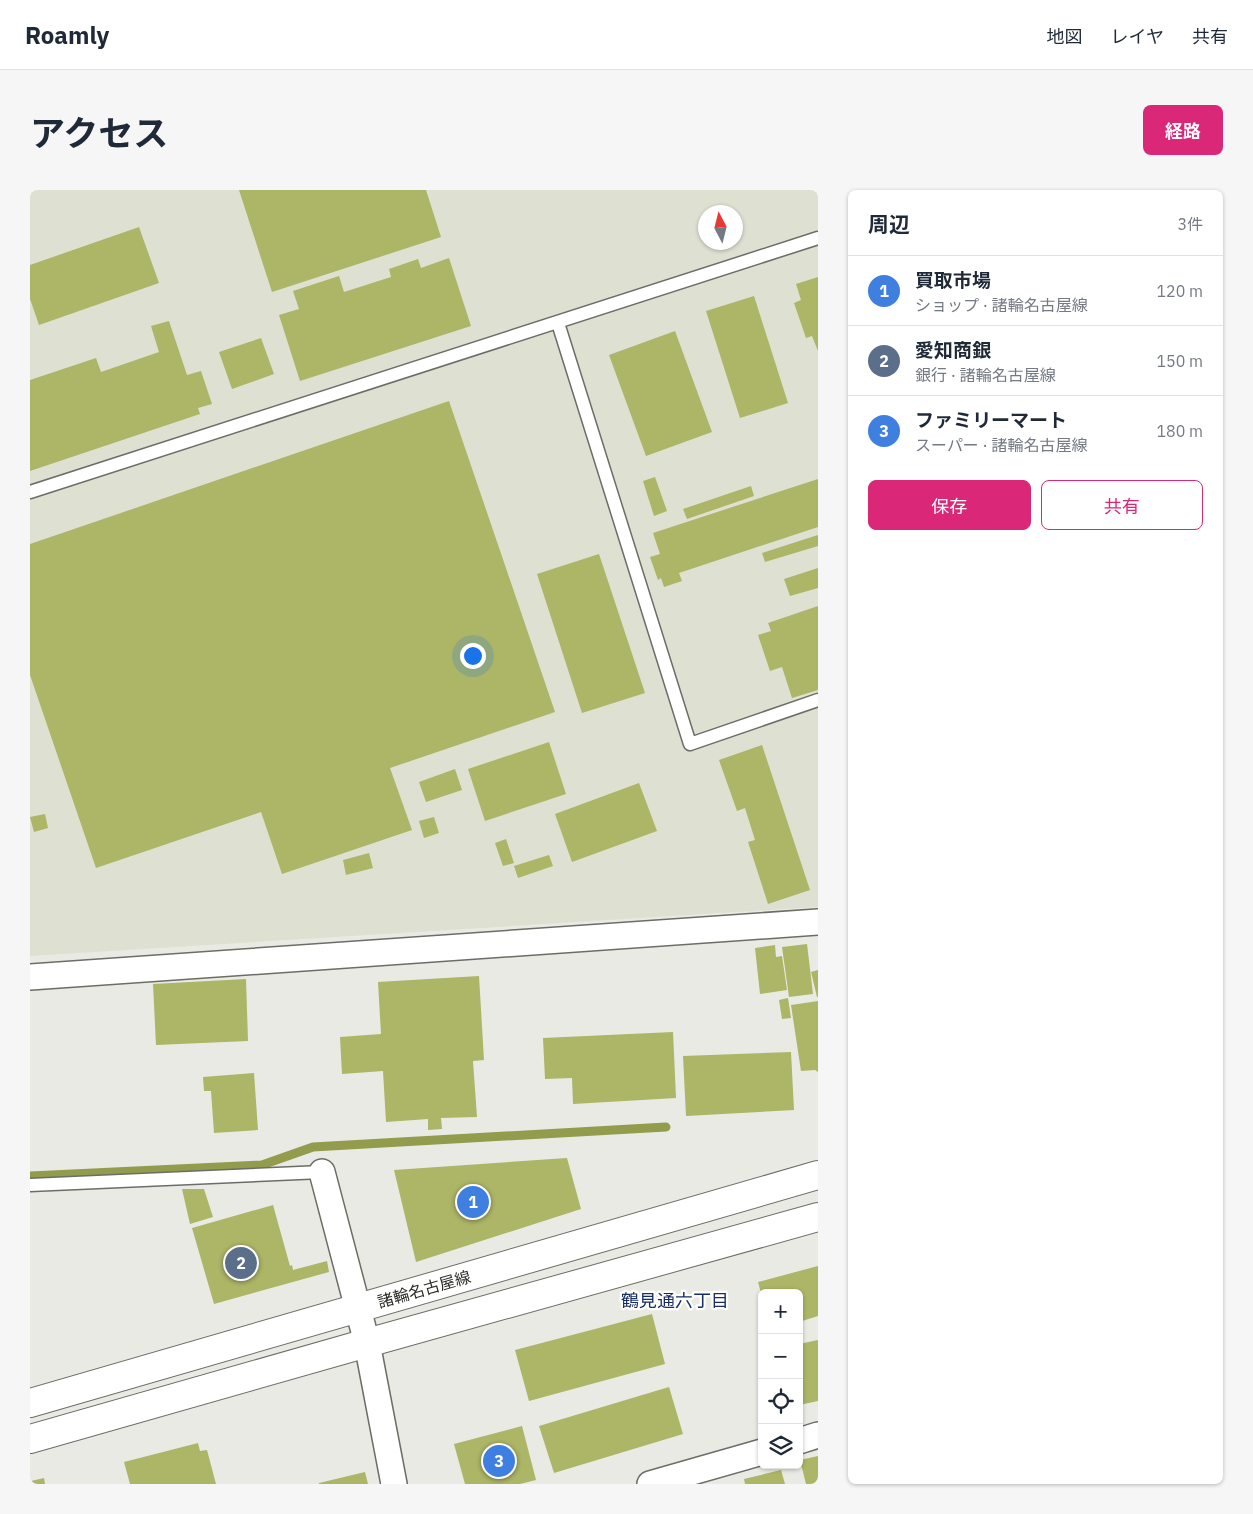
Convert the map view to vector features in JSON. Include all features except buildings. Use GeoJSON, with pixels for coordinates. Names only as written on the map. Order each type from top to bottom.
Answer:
{"type":"FeatureCollection","features":[{"type":"Feature","properties":{"kind":"main road","name":"諸輪名古屋線"},"geometry":{"type":"LineString","coordinates":[[30,1403],[818,1175]]}},
{"type":"Feature","properties":{"kind":"main road"},"geometry":{"type":"LineString","coordinates":[[30,1439],[367,1342],[818,1217]]}},
{"type":"Feature","properties":{"kind":"street"},"geometry":{"type":"LineString","coordinates":[[30,977],[818,922]]}},
{"type":"Feature","properties":{"kind":"street"},"geometry":{"type":"LineString","coordinates":[[322,1172],[367,1342],[394,1484]]}},
{"type":"Feature","properties":{"kind":"street"},"geometry":{"type":"LineString","coordinates":[[803,1440],[818,1435]]}},
{"type":"Feature","properties":{"kind":"street"},"geometry":{"type":"LineString","coordinates":[[650,1484],[758,1453]]}},
{"type":"Feature","properties":{"kind":"lane"},"geometry":{"type":"LineString","coordinates":[[30,492],[818,238]]}},
{"type":"Feature","properties":{"kind":"lane"},"geometry":{"type":"LineString","coordinates":[[558,323],[690,744],[818,700]]}},
{"type":"Feature","properties":{"kind":"lane"},"geometry":{"type":"LineString","coordinates":[[30,1185],[322,1172]]}},
{"type":"Feature","properties":{"kind":"shaded area"},"geometry":{"type":"Polygon","coordinates":[[[30,190],[818,190],[818,907],[30,956],[30,190]]]}},
{"type":"Feature","properties":{"kind":"waterway"},"geometry":{"type":"LineString","coordinates":[[30,1176],[262,1165],[313,1147],[666,1127]]}},
{"type":"Feature","properties":{"kind":"place","name":"買取市場"},"geometry":{"type":"Point","coordinates":[473,1202]}},
{"type":"Feature","properties":{"kind":"place","name":"愛知商銀"},"geometry":{"type":"Point","coordinates":[241,1263]}},
{"type":"Feature","properties":{"kind":"place","name":"ファミリーマート"},"geometry":{"type":"Point","coordinates":[499,1461]}},
{"type":"Feature","properties":{"kind":"district","name":"鶴見通六丁目"},"geometry":{"type":"Point","coordinates":[675,1300]}}]}
